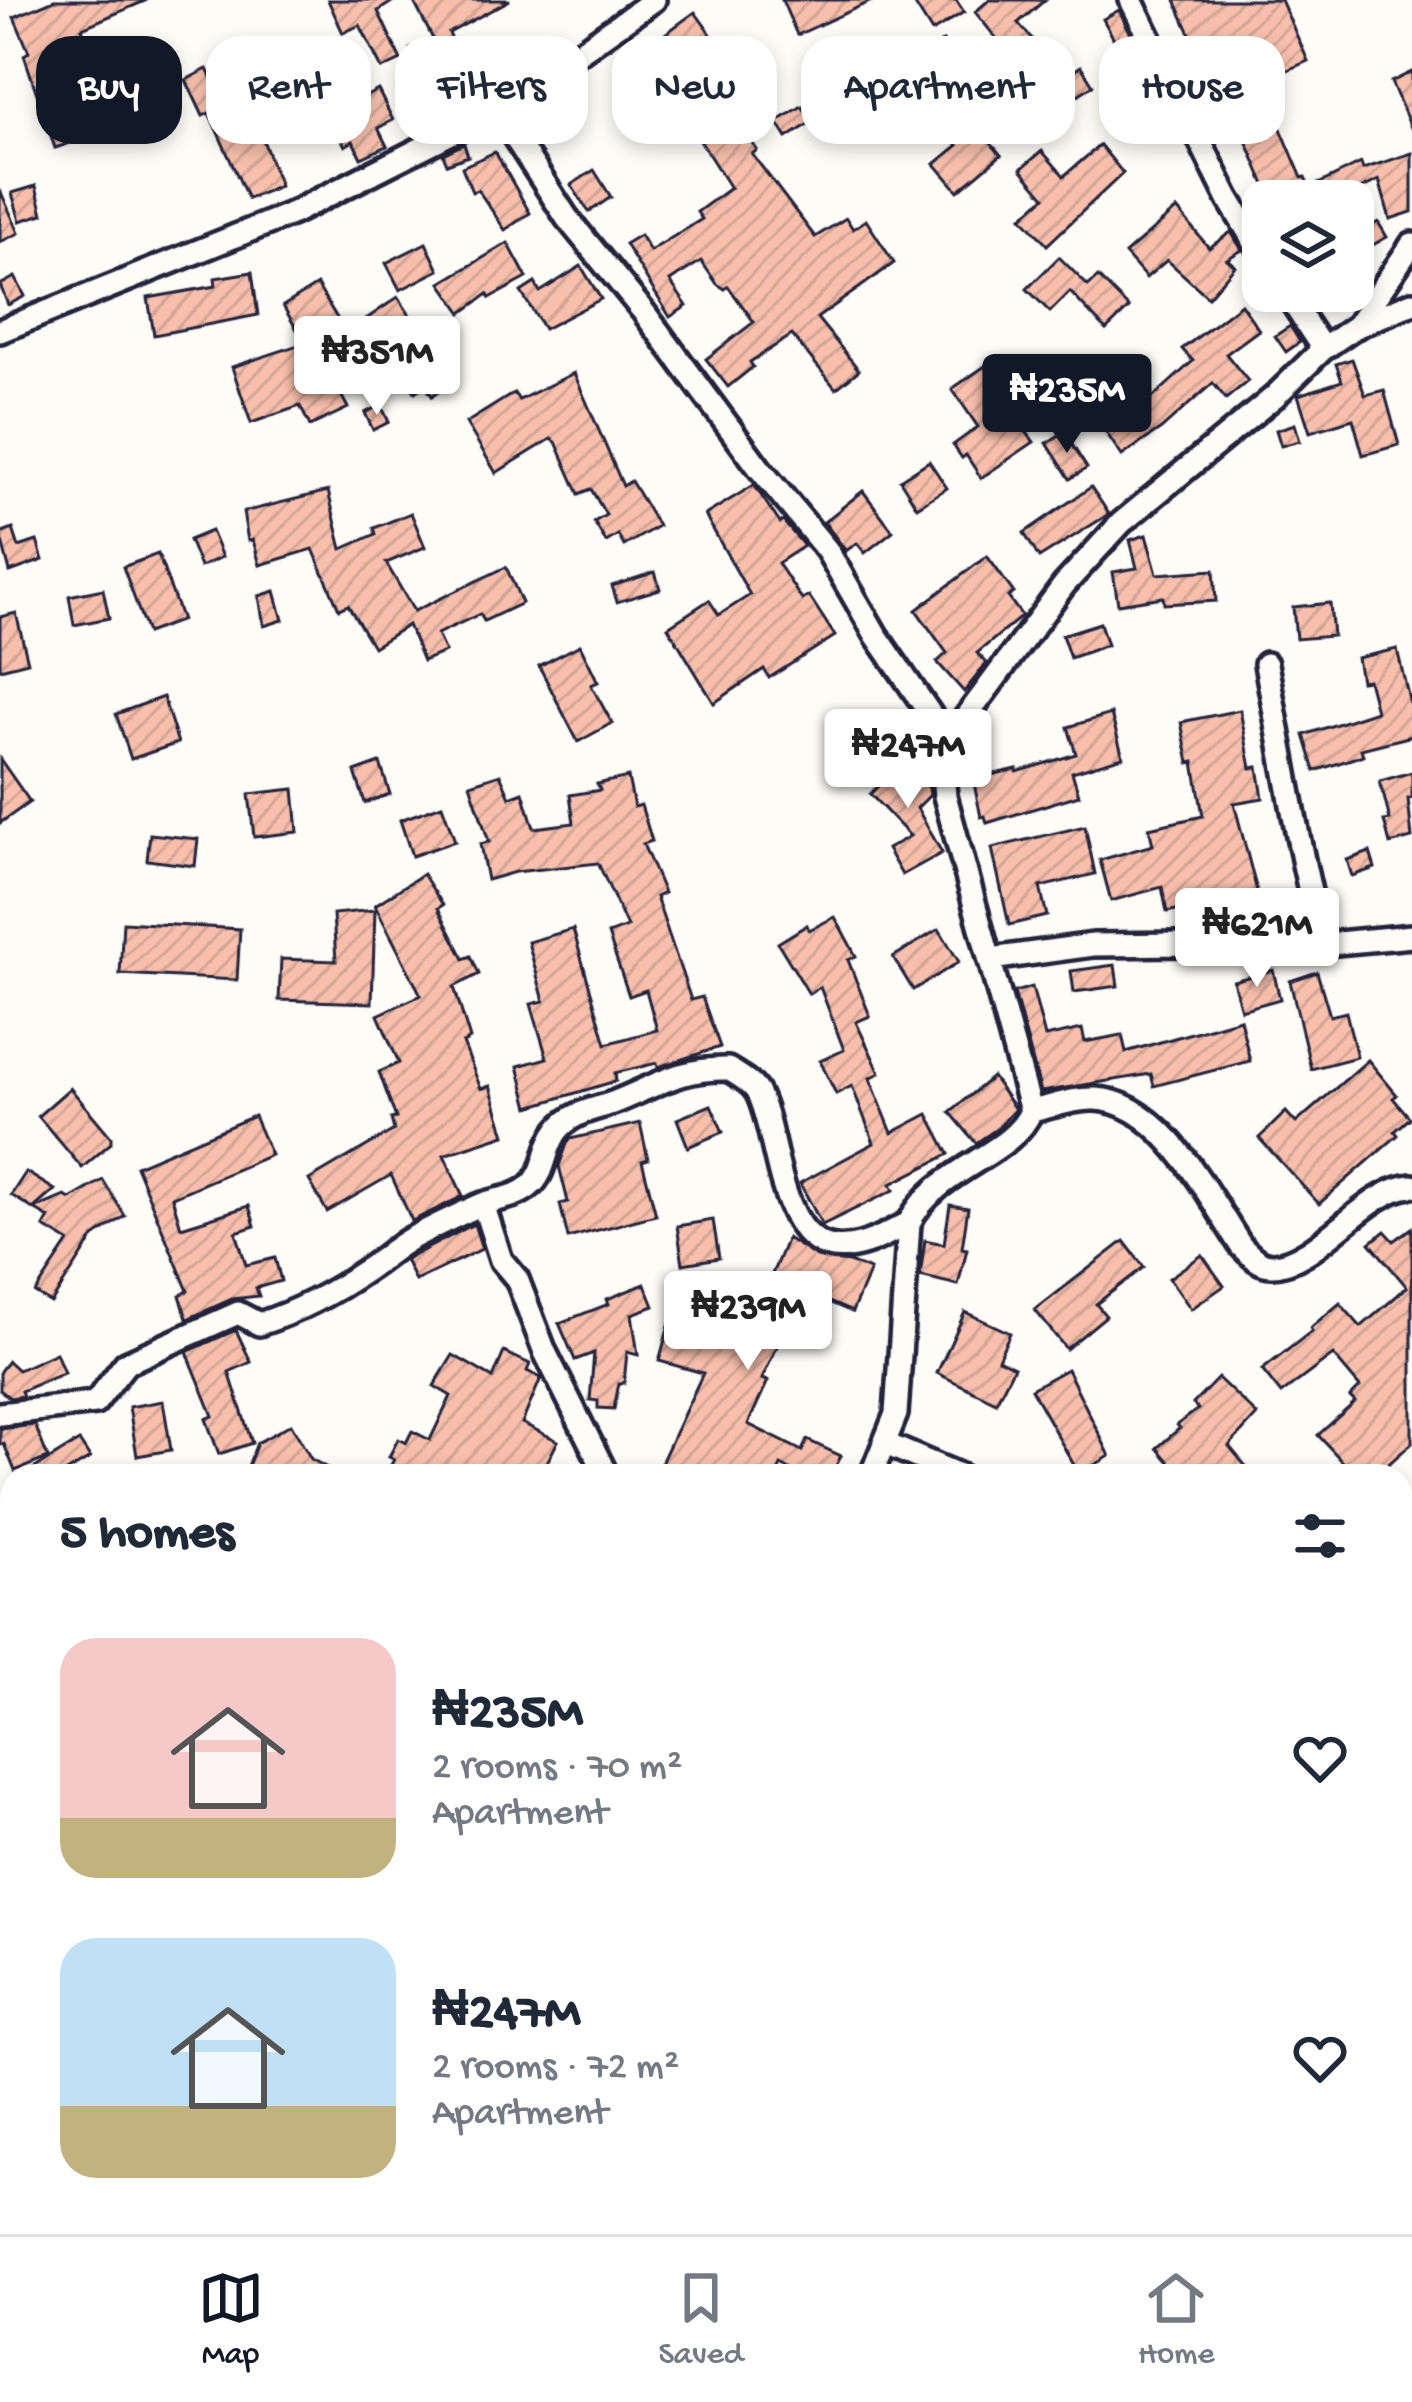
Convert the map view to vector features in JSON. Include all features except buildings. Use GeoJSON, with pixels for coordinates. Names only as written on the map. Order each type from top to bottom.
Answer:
{"type":"FeatureCollection","features":[{"type":"Feature","properties":{"kind":"street"},"geometry":{"type":"LineString","coordinates":[[588,46],[654,0]]}},
{"type":"Feature","properties":{"kind":"street"},"geometry":{"type":"LineString","coordinates":[[1131,0],[1242,221]]}},
{"type":"Feature","properties":{"kind":"street"},"geometry":{"type":"LineString","coordinates":[[0,331],[292,213],[429,144]]}},
{"type":"Feature","properties":{"kind":"street"},"geometry":{"type":"LineString","coordinates":[[519,144],[559,208],[826,550],[939,727],[945,796],[1031,1111],[1024,1128],[954,1173],[918,1203],[909,1223],[896,1414],[877,1464]]}},
{"type":"Feature","properties":{"kind":"street"},"geometry":{"type":"LineString","coordinates":[[1355,327],[1412,244]]}},
{"type":"Feature","properties":{"kind":"street"},"geometry":{"type":"LineString","coordinates":[[941,738],[962,724],[1104,539],[1323,350],[1355,327],[1412,303]]}},
{"type":"Feature","properties":{"kind":"street"},"geometry":{"type":"LineString","coordinates":[[1299,312],[1323,350]]}},
{"type":"Feature","properties":{"kind":"street"},"geometry":{"type":"LineString","coordinates":[[1266,664],[1292,819],[1323,944]]}},
{"type":"Feature","properties":{"kind":"street"},"geometry":{"type":"LineString","coordinates":[[991,959],[1093,945],[1183,944],[1252,951],[1412,936]]}},
{"type":"Feature","properties":{"kind":"street"},"geometry":{"type":"LineString","coordinates":[[0,1414],[95,1403],[126,1363],[238,1313],[259,1324],[281,1317],[364,1271],[407,1240],[530,1187],[561,1126],[581,1111],[629,1096],[665,1077],[728,1069],[757,1092],[773,1159],[808,1234],[821,1245],[847,1248],[909,1223]]}},
{"type":"Feature","properties":{"kind":"street"},"geometry":{"type":"LineString","coordinates":[[1031,1111],[1094,1099],[1118,1103],[1142,1116],[1173,1143],[1241,1246],[1254,1259],[1271,1265],[1290,1260],[1326,1238],[1400,1186],[1412,1186]]}},
{"type":"Feature","properties":{"kind":"street"},"geometry":{"type":"LineString","coordinates":[[483,1204],[501,1259],[517,1279],[545,1352],[601,1464]]}},
{"type":"Feature","properties":{"kind":"street"},"geometry":{"type":"LineString","coordinates":[[886,1444],[933,1464]]}}]}
